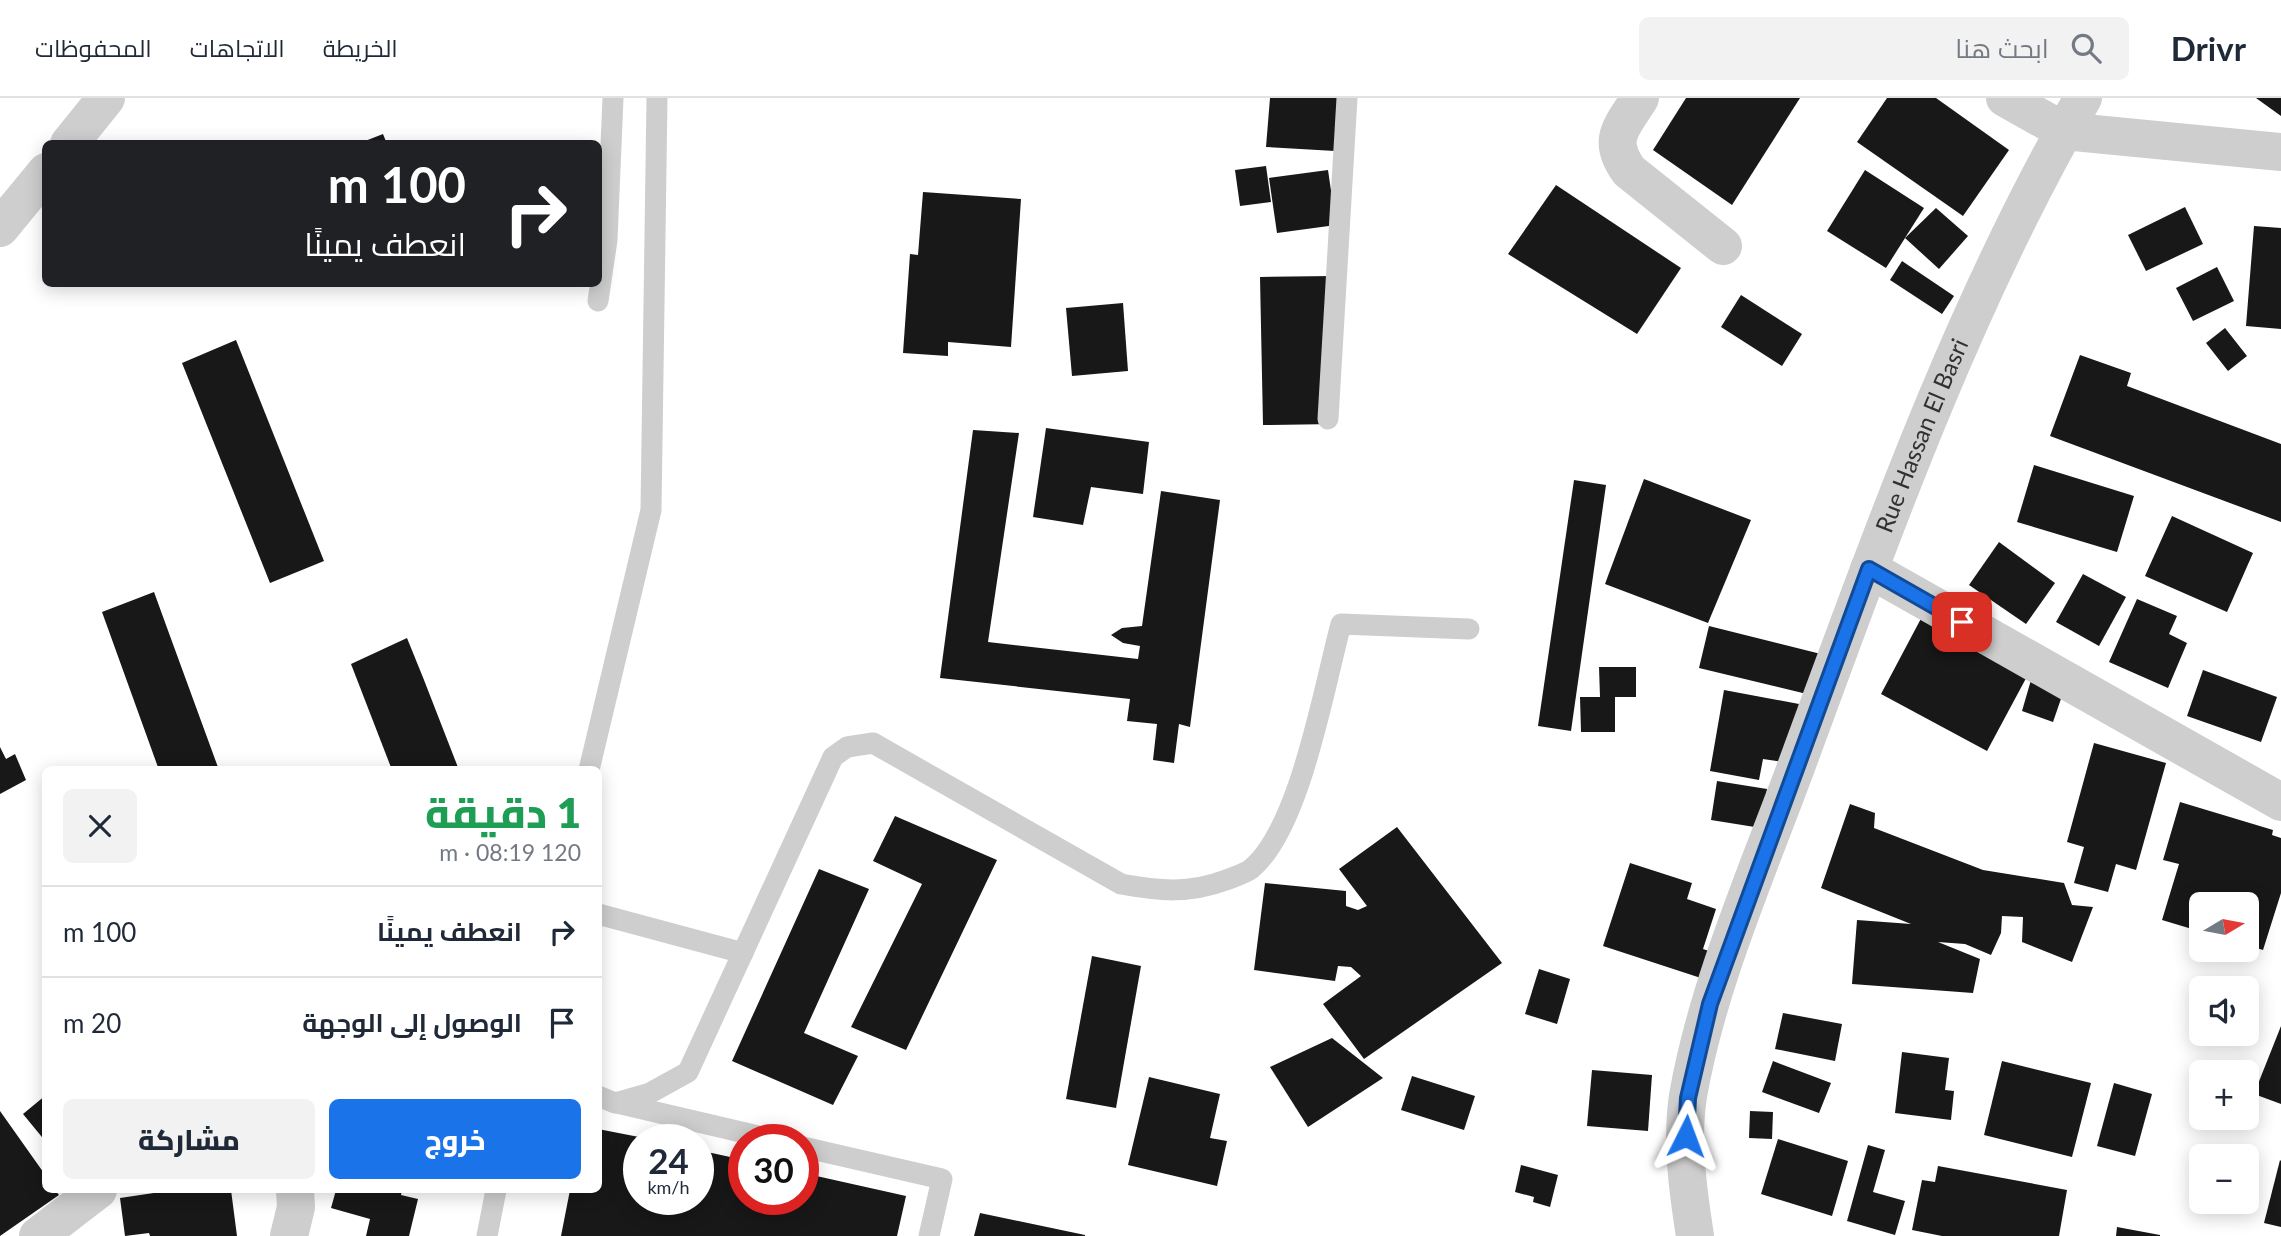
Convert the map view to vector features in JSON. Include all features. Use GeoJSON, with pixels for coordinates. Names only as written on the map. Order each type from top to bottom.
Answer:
{"type":"FeatureCollection","features":[{"type":"Feature","properties":{"kind":"street"},"geometry":{"type":"LineString","coordinates":[[72,140],[106,98]]}},
{"type":"Feature","properties":{"kind":"street"},"geometry":{"type":"LineString","coordinates":[[1640,98],[1618,133],[1615,146],[1620,159],[1629,171],[1723,246]]}},
{"type":"Feature","properties":{"kind":"street"},"geometry":{"type":"LineString","coordinates":[[2005,98],[2064,131],[2281,152]]}},
{"type":"Feature","properties":{"kind":"street","name":"Rue Hassan El Basri"},"geometry":{"type":"LineString","coordinates":[[1695,1236],[1688,1181],[1688,1098],[1710,1004],[1869,569],[1957,349],[2064,131],[2083,98]]}},
{"type":"Feature","properties":{"kind":"street"},"geometry":{"type":"LineString","coordinates":[[0,228],[42,177]]}},
{"type":"Feature","properties":{"kind":"street"},"geometry":{"type":"LineString","coordinates":[[1869,569],[2281,802]]}},
{"type":"Feature","properties":{"kind":"street"},"geometry":{"type":"LineString","coordinates":[[38,1236],[94,1193]]}},
{"type":"Feature","properties":{"kind":"street"},"geometry":{"type":"LineString","coordinates":[[289,1236],[296,1207],[295,1193]]}},
{"type":"Feature","properties":{"kind":"lane"},"geometry":{"type":"LineString","coordinates":[[602,274],[607,240],[614,98]]}},
{"type":"Feature","properties":{"kind":"lane"},"geometry":{"type":"LineString","coordinates":[[590,766],[651,510],[657,98]]}},
{"type":"Feature","properties":{"kind":"lane"},"geometry":{"type":"LineString","coordinates":[[1328,419],[1347,98]]}},
{"type":"Feature","properties":{"kind":"lane"},"geometry":{"type":"LineString","coordinates":[[598,302],[600,287]]}},
{"type":"Feature","properties":{"kind":"lane"},"geometry":{"type":"LineString","coordinates":[[607,1099],[650,1093],[688,1072],[833,757],[847,747],[873,743],[1121,884],[1165,892],[1202,889],[1250,870],[1276,838],[1297,789],[1340,624],[1469,629]]}},
{"type":"Feature","properties":{"kind":"lane"},"geometry":{"type":"LineString","coordinates":[[602,915],[743,953]]}},
{"type":"Feature","properties":{"kind":"lane"},"geometry":{"type":"LineString","coordinates":[[607,1099],[728,1129]]}},
{"type":"Feature","properties":{"kind":"lane"},"geometry":{"type":"LineString","coordinates":[[819,1151],[942,1179],[929,1236]]}},
{"type":"Feature","properties":{"kind":"lane"},"geometry":{"type":"LineString","coordinates":[[487,1236],[495,1193]]}},
{"type":"Feature","properties":{"kind":"building"},"geometry":{"type":"Polygon","coordinates":[[[1270,98],[1339,98],[1335,151],[1266,147],[1270,98]]]}},
{"type":"Feature","properties":{"kind":"building"},"geometry":{"type":"Polygon","coordinates":[[[1686,98],[1800,98],[1732,205],[1653,150],[1686,98]]]}},
{"type":"Feature","properties":{"kind":"building"},"geometry":{"type":"Polygon","coordinates":[[[1887,98],[1936,98],[2009,150],[1963,216],[1857,142],[1887,98]]]}},
{"type":"Feature","properties":{"kind":"building"},"geometry":{"type":"Polygon","coordinates":[[[2256,98],[2281,98],[2281,116],[2256,98]]]}},
{"type":"Feature","properties":{"kind":"building"},"geometry":{"type":"Polygon","coordinates":[[[383,134],[385,140],[368,140],[383,134]]]}},
{"type":"Feature","properties":{"kind":"building"},"geometry":{"type":"Polygon","coordinates":[[[1266,166],[1271,202],[1240,206],[1235,170],[1266,166]]]}},
{"type":"Feature","properties":{"kind":"building"},"geometry":{"type":"Polygon","coordinates":[[[1328,170],[1336,225],[1277,233],[1269,178],[1328,170]]]}},
{"type":"Feature","properties":{"kind":"building"},"geometry":{"type":"Polygon","coordinates":[[[1865,170],[1924,208],[1886,268],[1827,231],[1865,170]]]}},
{"type":"Feature","properties":{"kind":"building"},"geometry":{"type":"Polygon","coordinates":[[[1556,185],[1681,268],[1637,334],[1508,254],[1556,185]]]}},
{"type":"Feature","properties":{"kind":"building"},"geometry":{"type":"Polygon","coordinates":[[[923,192],[1021,199],[1011,347],[948,342],[948,356],[903,353],[910,254],[918,255],[923,192]]]}},
{"type":"Feature","properties":{"kind":"building"},"geometry":{"type":"Polygon","coordinates":[[[2185,207],[2203,244],[2146,271],[2128,235],[2185,207]]]}},
{"type":"Feature","properties":{"kind":"building"},"geometry":{"type":"Polygon","coordinates":[[[1936,208],[1968,236],[1939,269],[1905,238],[1936,208]]]}},
{"type":"Feature","properties":{"kind":"building"},"geometry":{"type":"Polygon","coordinates":[[[2254,226],[2281,228],[2281,329],[2246,326],[2254,226]]]}},
{"type":"Feature","properties":{"kind":"building"},"geometry":{"type":"Polygon","coordinates":[[[1902,261],[1954,296],[1942,314],[1890,280],[1902,261]]]}},
{"type":"Feature","properties":{"kind":"building"},"geometry":{"type":"Polygon","coordinates":[[[2217,267],[2234,301],[2193,321],[2176,288],[2217,267]]]}},
{"type":"Feature","properties":{"kind":"building"},"geometry":{"type":"Polygon","coordinates":[[[1333,276],[1335,424],[1263,425],[1260,277],[1333,276]]]}},
{"type":"Feature","properties":{"kind":"building"},"geometry":{"type":"Polygon","coordinates":[[[1741,295],[1802,334],[1782,366],[1721,327],[1741,295]]]}},
{"type":"Feature","properties":{"kind":"building"},"geometry":{"type":"Polygon","coordinates":[[[1123,303],[1128,371],[1072,376],[1066,308],[1123,303]]]}},
{"type":"Feature","properties":{"kind":"building"},"geometry":{"type":"Polygon","coordinates":[[[2225,328],[2247,356],[2228,371],[2206,343],[2225,328]]]}},
{"type":"Feature","properties":{"kind":"building"},"geometry":{"type":"Polygon","coordinates":[[[236,340],[324,561],[270,583],[182,363],[236,340]]]}},
{"type":"Feature","properties":{"kind":"building"},"geometry":{"type":"Polygon","coordinates":[[[2080,355],[2131,373],[2127,386],[2281,444],[2281,522],[2050,436],[2080,355]]]}},
{"type":"Feature","properties":{"kind":"building"},"geometry":{"type":"Polygon","coordinates":[[[1046,428],[1149,442],[1143,494],[1091,487],[1083,525],[1033,517],[1046,428]]]}},
{"type":"Feature","properties":{"kind":"building"},"geometry":{"type":"Polygon","coordinates":[[[973,430],[1019,433],[988,642],[1138,659],[1140,646],[1123,643],[1111,635],[1122,628],[1142,626],[1161,491],[1220,500],[1190,727],[1179,724],[1174,763],[1153,760],[1157,724],[1127,721],[1130,699],[940,678],[973,430]]]}},
{"type":"Feature","properties":{"kind":"building"},"geometry":{"type":"Polygon","coordinates":[[[2034,465],[2134,496],[2117,552],[2017,522],[2034,465]]]}},
{"type":"Feature","properties":{"kind":"building"},"geometry":{"type":"Polygon","coordinates":[[[1644,479],[1751,520],[1708,623],[1605,584],[1644,479]]]}},
{"type":"Feature","properties":{"kind":"building"},"geometry":{"type":"Polygon","coordinates":[[[1574,480],[1606,485],[1571,731],[1538,726],[1574,480]]]}},
{"type":"Feature","properties":{"kind":"building"},"geometry":{"type":"Polygon","coordinates":[[[2172,516],[2253,553],[2227,612],[2145,576],[2172,516]]]}},
{"type":"Feature","properties":{"kind":"building"},"geometry":{"type":"Polygon","coordinates":[[[1999,542],[2055,583],[2026,624],[1969,585],[1999,542]]]}},
{"type":"Feature","properties":{"kind":"building"},"geometry":{"type":"Polygon","coordinates":[[[2083,574],[2126,597],[2099,646],[2056,622],[2083,574]]]}},
{"type":"Feature","properties":{"kind":"building"},"geometry":{"type":"Polygon","coordinates":[[[154,592],[218,766],[158,766],[102,612],[154,592]]]}},
{"type":"Feature","properties":{"kind":"building"},"geometry":{"type":"Polygon","coordinates":[[[2137,599],[2177,616],[2169,634],[2187,643],[2168,688],[2109,662],[2137,599]]]}},
{"type":"Feature","properties":{"kind":"building"},"geometry":{"type":"Polygon","coordinates":[[[1925,611],[2031,669],[1987,751],[1881,694],[1925,611]]]}},
{"type":"Feature","properties":{"kind":"building"},"geometry":{"type":"Polygon","coordinates":[[[1709,626],[1825,655],[1815,696],[1699,668],[1709,626]]]}},
{"type":"Feature","properties":{"kind":"building"},"geometry":{"type":"Polygon","coordinates":[[[407,638],[457,766],[390,766],[351,664],[407,638]]]}},
{"type":"Feature","properties":{"kind":"building"},"geometry":{"type":"Polygon","coordinates":[[[1599,667],[1636,667],[1636,697],[1615,697],[1615,732],[1581,732],[1580,697],[1600,697],[1599,667]]]}},
{"type":"Feature","properties":{"kind":"building"},"geometry":{"type":"Polygon","coordinates":[[[2203,670],[2277,697],[2261,742],[2187,716],[2203,670]]]}},
{"type":"Feature","properties":{"kind":"building"},"geometry":{"type":"Polygon","coordinates":[[[2031,680],[2064,690],[2053,722],[2022,711],[2031,680]]]}},
{"type":"Feature","properties":{"kind":"building"},"geometry":{"type":"Polygon","coordinates":[[[1724,690],[1799,704],[1789,763],[1763,759],[1759,780],[1710,771],[1724,690]]]}},
{"type":"Feature","properties":{"kind":"building"},"geometry":{"type":"Polygon","coordinates":[[[2094,743],[2166,763],[2136,870],[2116,864],[2108,892],[2074,883],[2084,847],[2067,842],[2094,743]]]}},
{"type":"Feature","properties":{"kind":"building"},"geometry":{"type":"Polygon","coordinates":[[[0,747],[6,759],[15,754],[26,780],[0,794],[0,747]]]}},
{"type":"Feature","properties":{"kind":"building"},"geometry":{"type":"Polygon","coordinates":[[[1717,781],[1767,789],[1761,828],[1711,820],[1717,781]]]}},
{"type":"Feature","properties":{"kind":"building"},"geometry":{"type":"Polygon","coordinates":[[[2180,802],[2273,830],[2272,835],[2281,838],[2281,893],[2263,950],[2259,949],[2259,892],[2189,892],[2189,928],[2162,920],[2179,864],[2163,860],[2180,802]]]}},
{"type":"Feature","properties":{"kind":"building"},"geometry":{"type":"Polygon","coordinates":[[[1850,804],[1875,813],[1874,828],[1983,870],[2064,883],[2072,905],[2093,907],[2072,962],[2022,942],[2023,917],[2002,916],[2001,933],[1991,955],[1965,944],[1938,942],[1980,959],[1973,993],[1852,984],[1857,920],[1911,924],[1821,888],[1850,804]]]}},
{"type":"Feature","properties":{"kind":"building"},"geometry":{"type":"Polygon","coordinates":[[[895,816],[997,860],[906,1050],[851,1027],[922,884],[873,861],[895,816]]]}},
{"type":"Feature","properties":{"kind":"building"},"geometry":{"type":"Polygon","coordinates":[[[1397,827],[1502,963],[1364,1059],[1323,1004],[1361,976],[1351,967],[1338,966],[1335,981],[1254,970],[1265,883],[1346,891],[1346,906],[1358,910],[1367,906],[1339,869],[1397,827]]]}},
{"type":"Feature","properties":{"kind":"building"},"geometry":{"type":"Polygon","coordinates":[[[1630,863],[1692,883],[1687,899],[1716,909],[1703,949],[1718,954],[1710,981],[1603,946],[1630,863]]]}},
{"type":"Feature","properties":{"kind":"building"},"geometry":{"type":"Polygon","coordinates":[[[819,869],[869,889],[804,1033],[858,1056],[833,1105],[732,1061],[819,869]]]}},
{"type":"Feature","properties":{"kind":"building"},"geometry":{"type":"Polygon","coordinates":[[[1092,956],[1141,966],[1116,1108],[1066,1099],[1092,956]]]}},
{"type":"Feature","properties":{"kind":"building"},"geometry":{"type":"Polygon","coordinates":[[[1539,969],[1570,979],[1557,1024],[1525,1014],[1539,969]]]}},
{"type":"Feature","properties":{"kind":"building"},"geometry":{"type":"Polygon","coordinates":[[[1783,1013],[1842,1024],[1835,1061],[1775,1049],[1783,1013]]]}},
{"type":"Feature","properties":{"kind":"building"},"geometry":{"type":"Polygon","coordinates":[[[2281,1026],[2281,1104],[2259,1096],[2259,1081],[2281,1026]]]}},
{"type":"Feature","properties":{"kind":"building"},"geometry":{"type":"Polygon","coordinates":[[[1332,1038],[1383,1078],[1308,1127],[1270,1067],[1332,1038]]]}},
{"type":"Feature","properties":{"kind":"building"},"geometry":{"type":"Polygon","coordinates":[[[1902,1052],[1949,1058],[1945,1090],[1954,1091],[1951,1120],[1895,1113],[1902,1052]]]}},
{"type":"Feature","properties":{"kind":"building"},"geometry":{"type":"Polygon","coordinates":[[[1773,1061],[1831,1083],[1819,1113],[1762,1092],[1773,1061]]]}},
{"type":"Feature","properties":{"kind":"building"},"geometry":{"type":"Polygon","coordinates":[[[2002,1061],[2091,1083],[2072,1157],[1984,1135],[2002,1061]]]}},
{"type":"Feature","properties":{"kind":"building"},"geometry":{"type":"Polygon","coordinates":[[[1592,1070],[1652,1075],[1648,1131],[1587,1126],[1592,1070]]]}},
{"type":"Feature","properties":{"kind":"building"},"geometry":{"type":"Polygon","coordinates":[[[1412,1076],[1475,1096],[1464,1130],[1401,1110],[1412,1076]]]}},
{"type":"Feature","properties":{"kind":"building"},"geometry":{"type":"Polygon","coordinates":[[[1149,1077],[1220,1094],[1210,1138],[1227,1141],[1217,1186],[1128,1165],[1149,1077]]]}},
{"type":"Feature","properties":{"kind":"building"},"geometry":{"type":"Polygon","coordinates":[[[2114,1083],[2152,1094],[2135,1156],[2097,1146],[2114,1083]]]}},
{"type":"Feature","properties":{"kind":"building"},"geometry":{"type":"Polygon","coordinates":[[[42,1098],[42,1137],[23,1114],[42,1098]]]}},
{"type":"Feature","properties":{"kind":"building"},"geometry":{"type":"Polygon","coordinates":[[[0,1111],[42,1170],[42,1193],[59,1195],[0,1236],[0,1111]]]}},
{"type":"Feature","properties":{"kind":"building"},"geometry":{"type":"Polygon","coordinates":[[[1750,1111],[1773,1112],[1772,1139],[1749,1138],[1750,1111]]]}},
{"type":"Feature","properties":{"kind":"building"},"geometry":{"type":"Polygon","coordinates":[[[602,1130],[623,1134],[623,1215],[714,1215],[714,1153],[728,1157],[728,1215],[819,1215],[819,1177],[906,1196],[897,1236],[561,1236],[569,1193],[602,1193],[602,1130]]]}},
{"type":"Feature","properties":{"kind":"building"},"geometry":{"type":"Polygon","coordinates":[[[1778,1139],[1848,1161],[1832,1216],[1761,1194],[1778,1139]]]}},
{"type":"Feature","properties":{"kind":"building"},"geometry":{"type":"Polygon","coordinates":[[[1868,1145],[1885,1150],[1873,1192],[1905,1201],[1895,1235],[1847,1221],[1868,1145]]]}},
{"type":"Feature","properties":{"kind":"building"},"geometry":{"type":"Polygon","coordinates":[[[2281,1161],[2281,1227],[2264,1223],[2281,1161]]]}},
{"type":"Feature","properties":{"kind":"building"},"geometry":{"type":"Polygon","coordinates":[[[1521,1165],[1558,1175],[1550,1207],[1533,1202],[1534,1197],[1515,1192],[1521,1165]]]}},
{"type":"Feature","properties":{"kind":"building"},"geometry":{"type":"Polygon","coordinates":[[[1938,1166],[2067,1190],[2059,1236],[1942,1236],[1912,1230],[1922,1180],[1935,1182],[1938,1166]]]}},
{"type":"Feature","properties":{"kind":"building"},"geometry":{"type":"Polygon","coordinates":[[[154,1193],[231,1193],[237,1236],[150,1236],[149,1233],[125,1236],[120,1198],[154,1193]]]}},
{"type":"Feature","properties":{"kind":"building"},"geometry":{"type":"Polygon","coordinates":[[[335,1193],[401,1193],[418,1199],[409,1236],[366,1236],[370,1219],[331,1208],[335,1193]]]}},
{"type":"Feature","properties":{"kind":"building"},"geometry":{"type":"Polygon","coordinates":[[[980,1213],[1085,1235],[1085,1236],[974,1236],[980,1213]]]}},
{"type":"Feature","properties":{"kind":"building"},"geometry":{"type":"Polygon","coordinates":[[[2117,1227],[2160,1235],[2160,1236],[2116,1236],[2117,1227]]]}},
{"type":"Feature","properties":{"kind":"route"},"geometry":{"type":"LineString","coordinates":[[1686,1136],[1688,1098],[1710,1004],[1869,569],[1962,622]]}}]}
